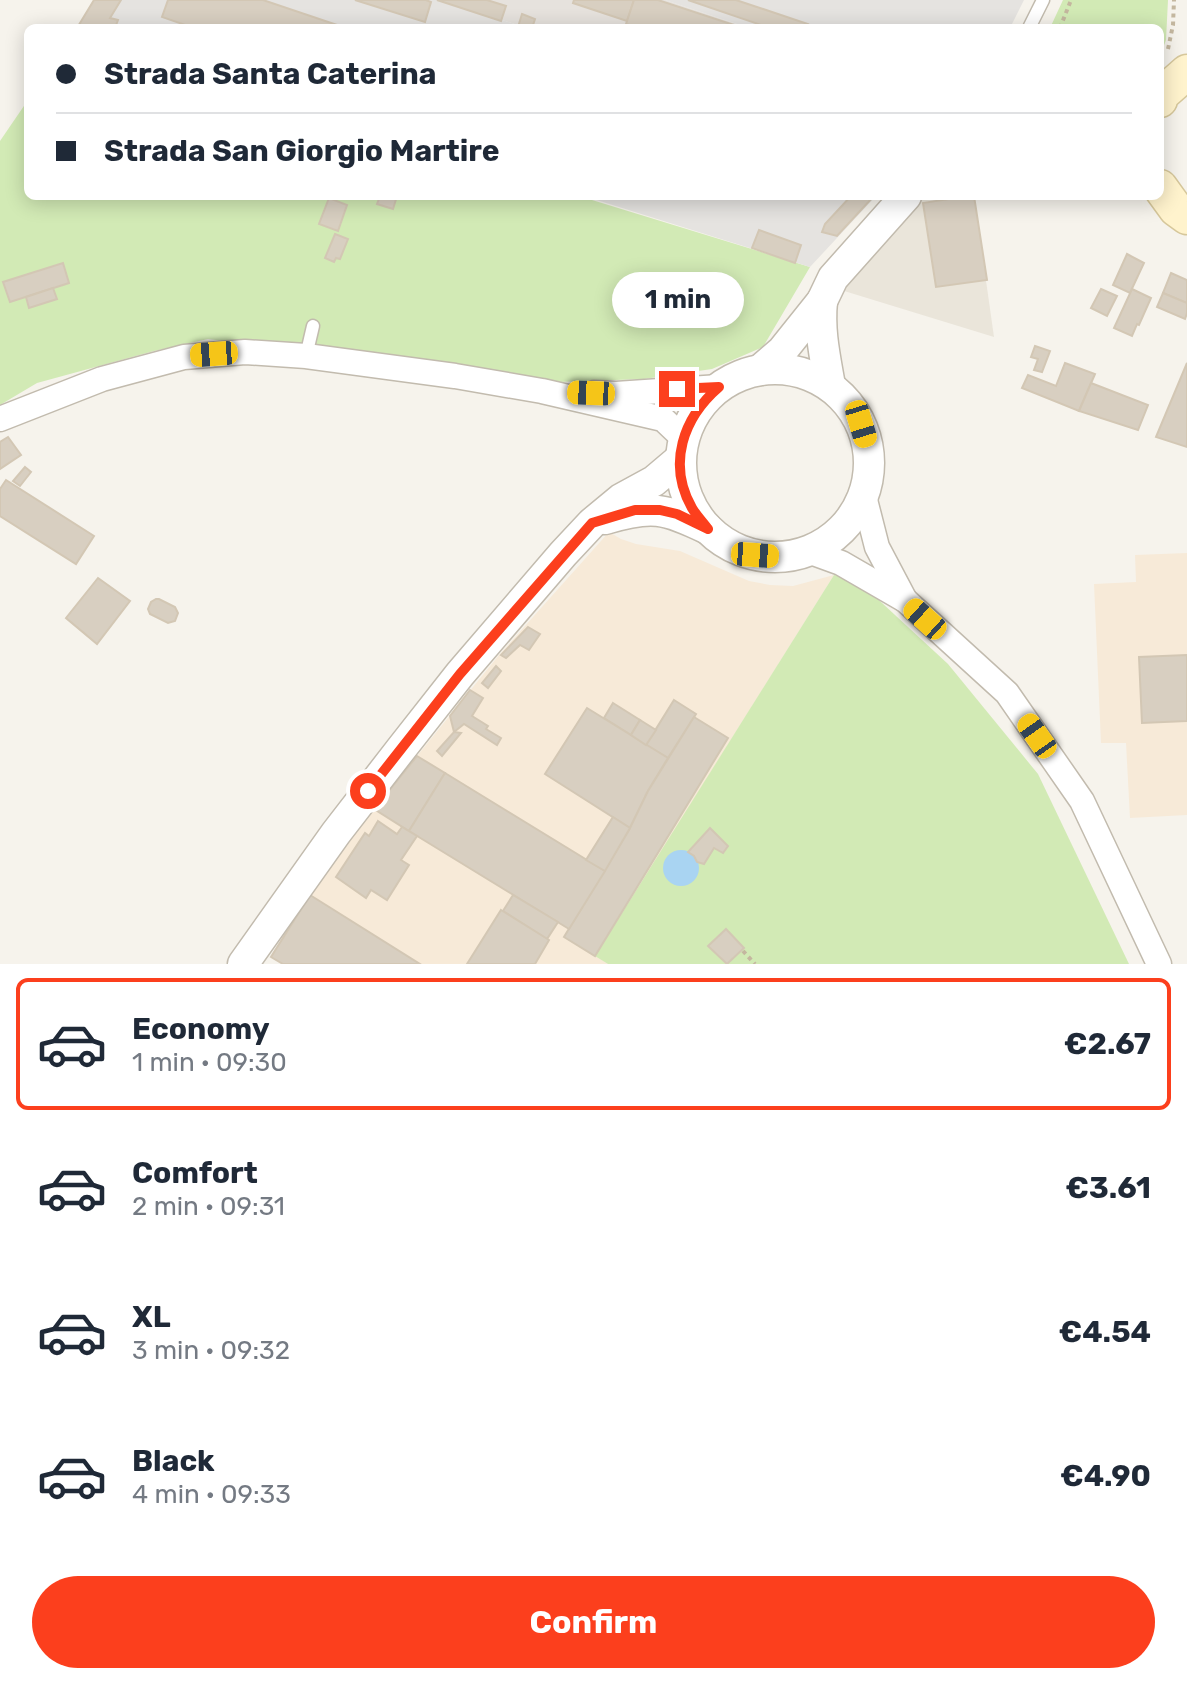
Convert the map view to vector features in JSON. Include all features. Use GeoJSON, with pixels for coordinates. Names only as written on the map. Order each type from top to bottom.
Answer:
{"type":"FeatureCollection","features":[{"type":"Feature","properties":{"kind":"main road"},"geometry":{"type":"LineString","coordinates":[[1164,192],[1176,209],[1187,217]]}},
{"type":"Feature","properties":{"kind":"street"},"geometry":{"type":"LineString","coordinates":[[760,370],[782,351],[822,301],[833,278],[902,200]]}},
{"type":"Feature","properties":{"kind":"street"},"geometry":{"type":"LineString","coordinates":[[822,301],[820,323],[830,386]]}},
{"type":"Feature","properties":{"kind":"street"},"geometry":{"type":"LineString","coordinates":[[0,419],[102,379],[184,357],[245,352],[306,356],[455,376],[542,391],[663,419],[682,448],[683,483],[692,507],[708,529]]}},
{"type":"Feature","properties":{"kind":"street"},"geometry":{"type":"LineString","coordinates":[[249,962],[336,833],[460,674],[592,523],[621,499],[654,481],[682,448],[696,411],[719,387],[745,373],[760,370],[784,369],[808,374],[830,386],[848,403],[861,424],[869,448],[870,472],[864,496],[855,514],[842,530],[808,551],[782,557],[755,555],[729,545],[708,529],[677,514],[660,510],[635,510],[592,523]]}},
{"type":"Feature","properties":{"kind":"street"},"geometry":{"type":"LineString","coordinates":[[542,391],[616,394],[719,387]]}},
{"type":"Feature","properties":{"kind":"street"},"geometry":{"type":"LineString","coordinates":[[864,496],[877,547],[905,600]]}},
{"type":"Feature","properties":{"kind":"street"},"geometry":{"type":"LineString","coordinates":[[808,551],[841,563],[905,600],[1007,693],[1082,801],[1159,964]]}},
{"type":"Feature","properties":{"kind":"lane"},"geometry":{"type":"LineString","coordinates":[[1031,24],[1043,0]]}},
{"type":"Feature","properties":{"kind":"lane"},"geometry":{"type":"LineString","coordinates":[[306,356],[313,326]]}},
{"type":"Feature","properties":{"kind":"path"},"geometry":{"type":"LineString","coordinates":[[1062,24],[1071,0]]}},
{"type":"Feature","properties":{"kind":"path"},"geometry":{"type":"LineString","coordinates":[[1172,79],[1174,0]]}},
{"type":"Feature","properties":{"kind":"path"},"geometry":{"type":"LineString","coordinates":[[743,951],[755,964]]}},
{"type":"Feature","properties":{"kind":"shaded area"},"geometry":{"type":"Polygon","coordinates":[[[94,0],[442,0],[515,24],[79,24],[94,0]]]}},
{"type":"Feature","properties":{"kind":"shaded area"},"geometry":{"type":"Polygon","coordinates":[[[442,0],[665,0],[737,24],[515,24],[442,0]]]}},
{"type":"Feature","properties":{"kind":"shaded area"},"geometry":{"type":"Polygon","coordinates":[[[665,0],[1024,0],[1012,24],[737,24],[665,0]]]}},
{"type":"Feature","properties":{"kind":"shaded area"},"geometry":{"type":"Polygon","coordinates":[[[597,200],[872,200],[810,267],[597,200]]]}},
{"type":"Feature","properties":{"kind":"shaded area"},"geometry":{"type":"Polygon","coordinates":[[[920,200],[975,200],[994,337],[841,290],[920,200]]]}},
{"type":"Feature","properties":{"kind":"shaded area"},"geometry":{"type":"Polygon","coordinates":[[[609,532],[636,544],[680,551],[749,581],[793,586],[834,575],[596,956],[608,964],[283,964],[310,895],[328,869],[499,655],[609,532]]]}},
{"type":"Feature","properties":{"kind":"shaded area"},"geometry":{"type":"Polygon","coordinates":[[[1187,553],[1187,815],[1130,818],[1126,743],[1101,743],[1094,584],[1136,582],[1135,555],[1187,553]]]}},
{"type":"Feature","properties":{"kind":"green space"},"geometry":{"type":"Polygon","coordinates":[[[1063,0],[1168,0],[1164,45],[1164,24],[1052,24],[1063,0]]]}},
{"type":"Feature","properties":{"kind":"green space"},"geometry":{"type":"Polygon","coordinates":[[[24,106],[24,200],[592,200],[810,267],[763,347],[712,369],[644,379],[557,382],[208,339],[37,383],[0,405],[0,141],[24,106]]]}},
{"type":"Feature","properties":{"kind":"green space"},"geometry":{"type":"Polygon","coordinates":[[[834,575],[855,578],[948,664],[1038,774],[1129,964],[608,964],[595,956],[834,575]]]}},
{"type":"Feature","properties":{"kind":"water"},"geometry":{"type":"Polygon","coordinates":[[[681,850],[693,856],[699,868],[693,880],[681,886],[669,880],[663,868],[669,856],[681,850]]]}},
{"type":"Feature","properties":{"kind":"building"},"geometry":{"type":"Polygon","coordinates":[[[94,0],[121,0],[110,18],[118,20],[116,24],[79,24],[94,0]]]}},
{"type":"Feature","properties":{"kind":"building"},"geometry":{"type":"Polygon","coordinates":[[[168,0],[263,0],[334,24],[182,24],[162,17],[168,0]]]}},
{"type":"Feature","properties":{"kind":"building"},"geometry":{"type":"Polygon","coordinates":[[[355,0],[426,0],[431,2],[425,22],[355,0]]]}},
{"type":"Feature","properties":{"kind":"building"},"geometry":{"type":"Polygon","coordinates":[[[437,0],[487,0],[506,6],[501,21],[437,0]]]}},
{"type":"Feature","properties":{"kind":"building"},"geometry":{"type":"Polygon","coordinates":[[[574,0],[634,0],[627,21],[573,3],[574,0]]]}},
{"type":"Feature","properties":{"kind":"building"},"geometry":{"type":"Polygon","coordinates":[[[634,0],[658,0],[731,24],[626,24],[634,0]]]}},
{"type":"Feature","properties":{"kind":"building"},"geometry":{"type":"Polygon","coordinates":[[[688,0],[736,0],[808,24],[758,24],[688,0]]]}},
{"type":"Feature","properties":{"kind":"building"},"geometry":{"type":"Polygon","coordinates":[[[522,14],[535,19],[533,24],[519,24],[522,14]]]}},
{"type":"Feature","properties":{"kind":"building"},"geometry":{"type":"Polygon","coordinates":[[[328,200],[347,205],[338,231],[319,224],[328,200]]]}},
{"type":"Feature","properties":{"kind":"building"},"geometry":{"type":"Polygon","coordinates":[[[378,200],[396,200],[393,209],[377,204],[378,200]]]}},
{"type":"Feature","properties":{"kind":"building"},"geometry":{"type":"Polygon","coordinates":[[[847,200],[870,200],[837,236],[822,232],[825,224],[847,200]]]}},
{"type":"Feature","properties":{"kind":"building"},"geometry":{"type":"Polygon","coordinates":[[[975,200],[987,280],[936,287],[923,203],[975,200]]]}},
{"type":"Feature","properties":{"kind":"building"},"geometry":{"type":"Polygon","coordinates":[[[759,230],[801,245],[795,263],[752,248],[759,230]]]}},
{"type":"Feature","properties":{"kind":"building"},"geometry":{"type":"Polygon","coordinates":[[[335,234],[348,239],[340,259],[336,258],[334,262],[325,258],[335,234]]]}},
{"type":"Feature","properties":{"kind":"building"},"geometry":{"type":"Polygon","coordinates":[[[1127,254],[1144,263],[1130,293],[1113,285],[1127,254]]]}},
{"type":"Feature","properties":{"kind":"building"},"geometry":{"type":"Polygon","coordinates":[[[63,263],[69,283],[10,302],[3,282],[63,263]]]}},
{"type":"Feature","properties":{"kind":"building"},"geometry":{"type":"Polygon","coordinates":[[[1171,273],[1187,280],[1187,303],[1163,293],[1171,273]]]}},
{"type":"Feature","properties":{"kind":"building"},"geometry":{"type":"Polygon","coordinates":[[[53,288],[57,299],[29,308],[26,297],[53,288]]]}},
{"type":"Feature","properties":{"kind":"building"},"geometry":{"type":"Polygon","coordinates":[[[1101,289],[1117,296],[1107,316],[1091,308],[1101,289]]]}},
{"type":"Feature","properties":{"kind":"building"},"geometry":{"type":"Polygon","coordinates":[[[1132,289],[1151,298],[1132,336],[1114,328],[1132,289]]]}},
{"type":"Feature","properties":{"kind":"building"},"geometry":{"type":"Polygon","coordinates":[[[1163,293],[1187,303],[1185,319],[1157,307],[1163,293]]]}},
{"type":"Feature","properties":{"kind":"building"},"geometry":{"type":"Polygon","coordinates":[[[1035,346],[1050,351],[1042,372],[1034,370],[1038,359],[1031,357],[1035,346]]]}},
{"type":"Feature","properties":{"kind":"building"},"geometry":{"type":"Polygon","coordinates":[[[1065,363],[1095,374],[1079,411],[1022,388],[1028,375],[1056,386],[1065,363]]]}},
{"type":"Feature","properties":{"kind":"building"},"geometry":{"type":"Polygon","coordinates":[[[1187,363],[1187,447],[1156,437],[1187,363]]]}},
{"type":"Feature","properties":{"kind":"building"},"geometry":{"type":"Polygon","coordinates":[[[1091,383],[1148,405],[1138,430],[1079,411],[1091,383]]]}},
{"type":"Feature","properties":{"kind":"building"},"geometry":{"type":"Polygon","coordinates":[[[8,437],[21,455],[0,469],[0,442],[8,437]]]}},
{"type":"Feature","properties":{"kind":"building"},"geometry":{"type":"Polygon","coordinates":[[[25,467],[31,472],[20,486],[13,481],[25,467]]]}},
{"type":"Feature","properties":{"kind":"building"},"geometry":{"type":"Polygon","coordinates":[[[6,480],[94,536],[76,564],[0,516],[0,489],[6,480]]]}},
{"type":"Feature","properties":{"kind":"building"},"geometry":{"type":"Polygon","coordinates":[[[98,578],[130,601],[97,644],[66,618],[98,578]]]}},
{"type":"Feature","properties":{"kind":"building"},"geometry":{"type":"Polygon","coordinates":[[[156,599],[175,607],[178,613],[175,621],[168,623],[150,614],[148,609],[156,599]]]}},
{"type":"Feature","properties":{"kind":"building"},"geometry":{"type":"Polygon","coordinates":[[[528,627],[540,634],[529,650],[520,645],[506,658],[501,655],[528,627]]]}},
{"type":"Feature","properties":{"kind":"building"},"geometry":{"type":"Polygon","coordinates":[[[1187,655],[1187,721],[1142,723],[1139,657],[1187,655]]]}},
{"type":"Feature","properties":{"kind":"building"},"geometry":{"type":"Polygon","coordinates":[[[496,666],[501,671],[488,688],[482,683],[496,666]]]}},
{"type":"Feature","properties":{"kind":"building"},"geometry":{"type":"Polygon","coordinates":[[[470,690],[483,698],[472,716],[501,738],[497,745],[464,724],[454,732],[450,716],[470,690]]]}},
{"type":"Feature","properties":{"kind":"building"},"geometry":{"type":"Polygon","coordinates":[[[674,700],[696,714],[668,758],[646,745],[674,700]]]}},
{"type":"Feature","properties":{"kind":"building"},"geometry":{"type":"Polygon","coordinates":[[[613,703],[640,720],[631,735],[604,718],[613,703]]]}},
{"type":"Feature","properties":{"kind":"building"},"geometry":{"type":"Polygon","coordinates":[[[587,708],[668,758],[630,828],[545,774],[587,708]]]}},
{"type":"Feature","properties":{"kind":"building"},"geometry":{"type":"Polygon","coordinates":[[[694,717],[728,738],[595,956],[564,937],[694,717]]]}},
{"type":"Feature","properties":{"kind":"building"},"geometry":{"type":"Polygon","coordinates":[[[640,720],[656,730],[646,745],[631,735],[640,720]]]}},
{"type":"Feature","properties":{"kind":"building"},"geometry":{"type":"Polygon","coordinates":[[[454,732],[461,733],[442,756],[437,751],[454,732]]]}},
{"type":"Feature","properties":{"kind":"building"},"geometry":{"type":"Polygon","coordinates":[[[417,756],[445,773],[409,831],[374,809],[417,756]]]}},
{"type":"Feature","properties":{"kind":"building"},"geometry":{"type":"Polygon","coordinates":[[[445,773],[605,871],[569,929],[409,831],[445,773]]]}},
{"type":"Feature","properties":{"kind":"building"},"geometry":{"type":"Polygon","coordinates":[[[613,817],[630,828],[605,871],[586,860],[613,817]]]}},
{"type":"Feature","properties":{"kind":"building"},"geometry":{"type":"Polygon","coordinates":[[[378,821],[397,834],[402,827],[417,836],[401,860],[409,865],[387,900],[371,890],[366,898],[336,877],[365,833],[369,836],[378,821]]]}},
{"type":"Feature","properties":{"kind":"building"},"geometry":{"type":"Polygon","coordinates":[[[710,828],[728,846],[723,853],[714,848],[704,864],[697,862],[688,852],[710,828]]]}},
{"type":"Feature","properties":{"kind":"building"},"geometry":{"type":"Polygon","coordinates":[[[310,895],[420,964],[283,964],[271,957],[310,895]]]}},
{"type":"Feature","properties":{"kind":"building"},"geometry":{"type":"Polygon","coordinates":[[[513,895],[558,922],[547,939],[503,911],[513,895]]]}},
{"type":"Feature","properties":{"kind":"building"},"geometry":{"type":"Polygon","coordinates":[[[501,910],[549,940],[535,964],[467,964],[501,910]]]}},
{"type":"Feature","properties":{"kind":"building"},"geometry":{"type":"Polygon","coordinates":[[[726,929],[744,948],[727,964],[708,946],[726,929]]]}},
{"type":"Feature","properties":{"kind":"route"},"geometry":{"type":"LineString","coordinates":[[368,791],[460,674],[592,523],[635,510],[660,510],[677,514],[708,529],[692,507],[683,483],[680,459],[683,438],[696,411],[719,387],[677,389]]}}]}
